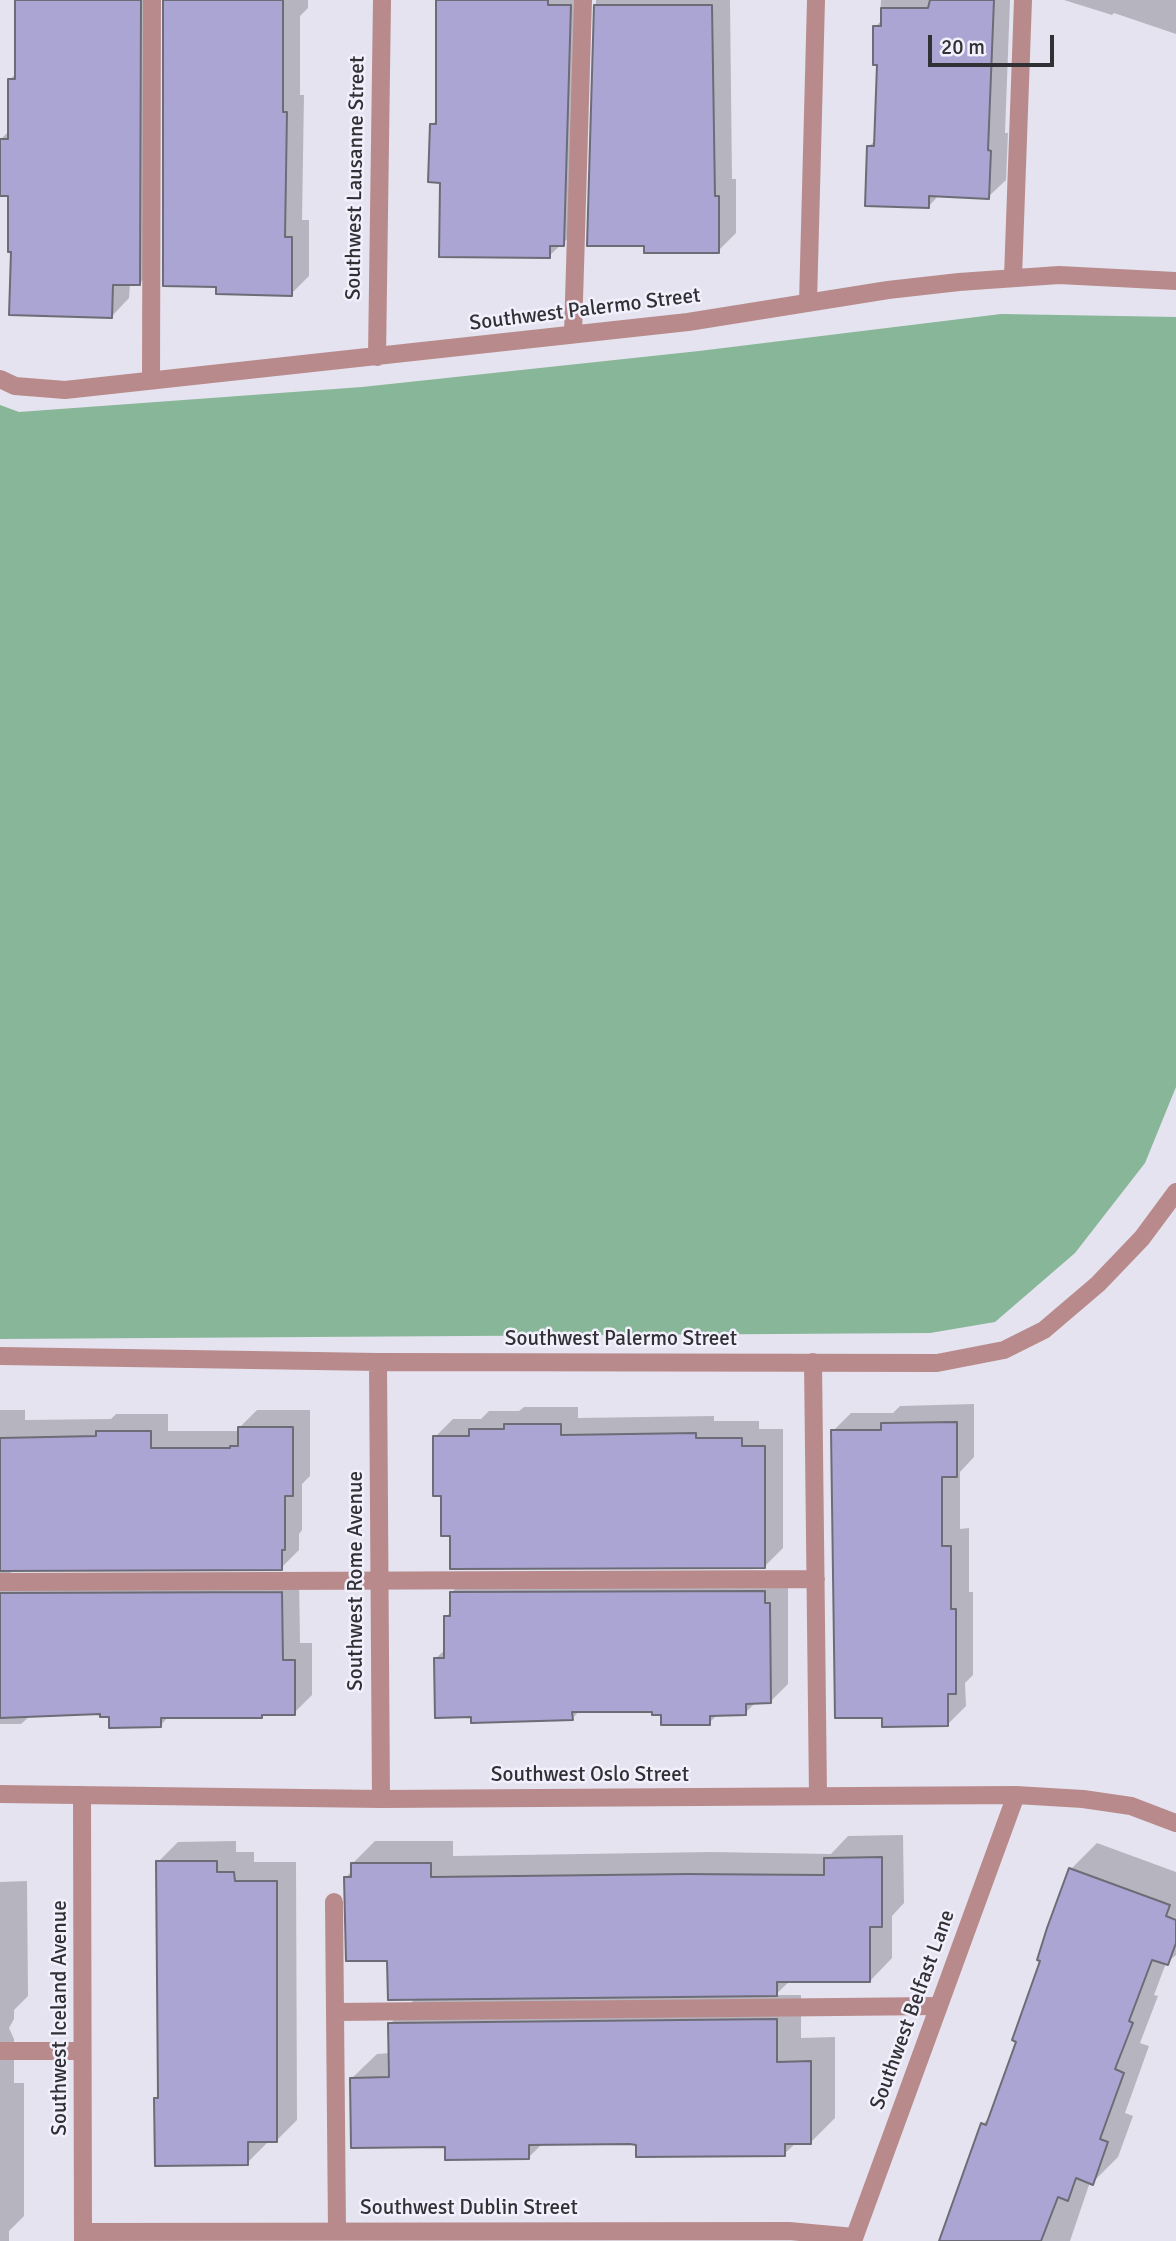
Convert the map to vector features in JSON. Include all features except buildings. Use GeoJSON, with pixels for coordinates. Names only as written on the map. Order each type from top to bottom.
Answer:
{"type":"FeatureCollection","features":[{"type":"Feature","properties":{"kind":"street"},"geometry":{"type":"LineString","coordinates":[[150,380],[152,0]]}},
{"type":"Feature","properties":{"kind":"street","name":"Southwest Lausanne Street"},"geometry":{"type":"LineString","coordinates":[[377,357],[382,0]]}},
{"type":"Feature","properties":{"kind":"street"},"geometry":{"type":"LineString","coordinates":[[573,334],[583,0]]}},
{"type":"Feature","properties":{"kind":"street"},"geometry":{"type":"LineString","coordinates":[[808,303],[816,0]]}},
{"type":"Feature","properties":{"kind":"street"},"geometry":{"type":"LineString","coordinates":[[1013,277],[1023,0]]}},
{"type":"Feature","properties":{"kind":"street","name":"Southwest Palermo Street"},"geometry":{"type":"LineString","coordinates":[[0,379],[15,386],[65,390],[688,322],[888,290],[1013,277],[1059,275],[1176,281]]}},
{"type":"Feature","properties":{"kind":"street","name":"Southwest Palermo Street"},"geometry":{"type":"LineString","coordinates":[[0,1356],[378,1362],[937,1363],[1004,1350],[1044,1330],[1098,1283],[1142,1238],[1176,1192]]}},
{"type":"Feature","properties":{"kind":"street","name":"Southwest Rome Avenue"},"geometry":{"type":"LineString","coordinates":[[378,1362],[381,1799]]}},
{"type":"Feature","properties":{"kind":"street"},"geometry":{"type":"LineString","coordinates":[[813,1362],[818,1796]]}},
{"type":"Feature","properties":{"kind":"street"},"geometry":{"type":"LineString","coordinates":[[0,1582],[816,1579]]}},
{"type":"Feature","properties":{"kind":"street","name":"Southwest Oslo Street"},"geometry":{"type":"LineString","coordinates":[[0,1794],[381,1799],[1016,1795],[1083,1798],[1131,1806],[1176,1823]]}},
{"type":"Feature","properties":{"kind":"street","name":"Southwest Iceland Avenue"},"geometry":{"type":"LineString","coordinates":[[82,1795],[83,2236]]}},
{"type":"Feature","properties":{"kind":"street","name":"Southwest Belfast Lane"},"geometry":{"type":"LineString","coordinates":[[854,2239],[1016,1795]]}},
{"type":"Feature","properties":{"kind":"street"},"geometry":{"type":"LineString","coordinates":[[334,1902],[337,2231]]}},
{"type":"Feature","properties":{"kind":"street"},"geometry":{"type":"LineString","coordinates":[[335,2012],[939,2006]]}},
{"type":"Feature","properties":{"kind":"street"},"geometry":{"type":"LineString","coordinates":[[0,2051],[82,2051]]}},
{"type":"Feature","properties":{"kind":"street","name":"Southwest Dublin Street"},"geometry":{"type":"LineString","coordinates":[[83,2236],[337,2231],[789,2231],[854,2239]]}},
{"type":"Feature","properties":{"kind":"green space"},"geometry":{"type":"Polygon","coordinates":[[[1001,314],[1176,317],[1176,1087],[1145,1163],[1075,1253],[995,1322],[930,1333],[0,1339],[0,405],[19,412],[362,387],[699,351],[1001,314]]]}}]}
